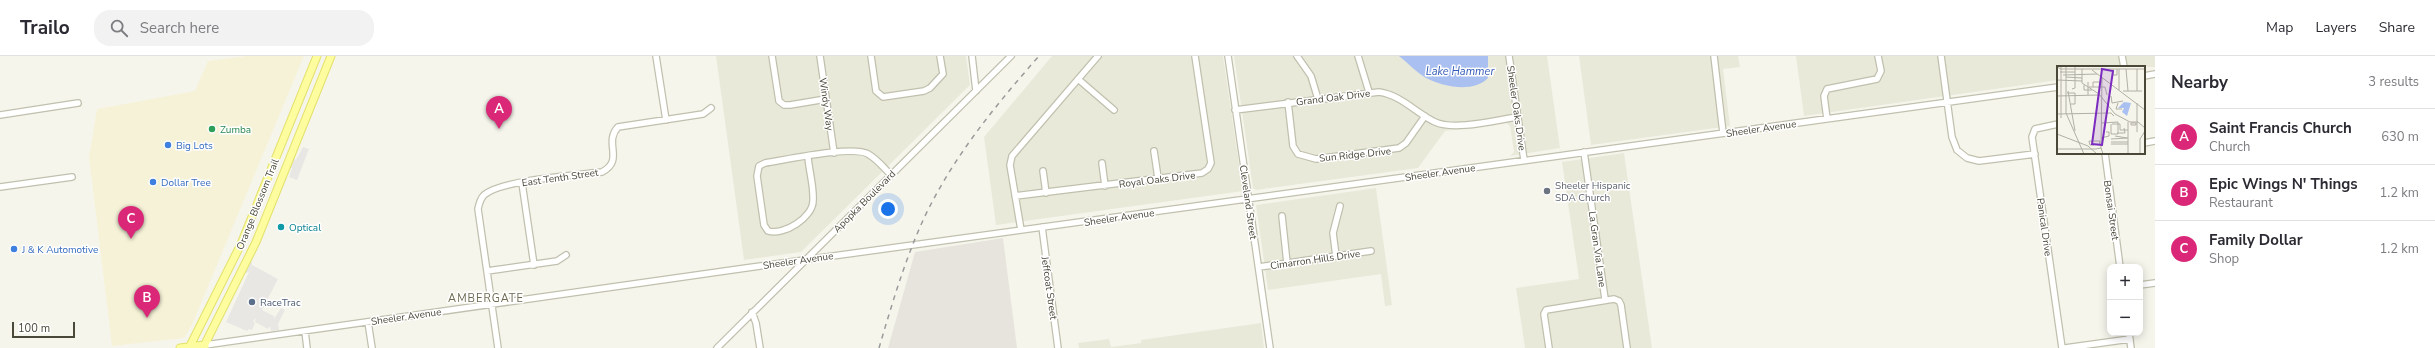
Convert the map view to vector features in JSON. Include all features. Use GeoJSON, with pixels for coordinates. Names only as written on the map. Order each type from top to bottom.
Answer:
{"type":"FeatureCollection","features":[{"type":"Feature","properties":{"kind":"main road","name":"Orange Blossom Trail"},"geometry":{"type":"LineString","coordinates":[[190,347],[235,258],[317,56]]}},
{"type":"Feature","properties":{"kind":"main road","name":"Orange Blossom Trail"},"geometry":{"type":"LineString","coordinates":[[204,346],[246,264],[330,56]]}},
{"type":"Feature","properties":{"kind":"main road"},"geometry":{"type":"LineString","coordinates":[[303,90],[314,94]]}},
{"type":"Feature","properties":{"kind":"main road"},"geometry":{"type":"LineString","coordinates":[[275,160],[287,163]]}},
{"type":"Feature","properties":{"kind":"main road"},"geometry":{"type":"LineString","coordinates":[[241,244],[240,254],[246,264]]}},
{"type":"Feature","properties":{"kind":"main road"},"geometry":{"type":"LineString","coordinates":[[235,258],[240,270],[238,280]]}},
{"type":"Feature","properties":{"kind":"main road","name":"Sheeler Avenue"},"geometry":{"type":"LineString","coordinates":[[180,348],[204,346]]}},
{"type":"Feature","properties":{"kind":"street"},"geometry":{"type":"LineString","coordinates":[[656,56],[666,120]]}},
{"type":"Feature","properties":{"kind":"street"},"geometry":{"type":"LineString","coordinates":[[772,56],[780,101],[790,105],[826,99]]}},
{"type":"Feature","properties":{"kind":"street","name":"Windy Way"},"geometry":{"type":"LineString","coordinates":[[820,56],[834,153]]}},
{"type":"Feature","properties":{"kind":"street"},"geometry":{"type":"LineString","coordinates":[[871,56],[876,91],[883,97],[930,88],[943,74],[940,56]]}},
{"type":"Feature","properties":{"kind":"street"},"geometry":{"type":"LineString","coordinates":[[972,56],[976,91]]}},
{"type":"Feature","properties":{"kind":"street","name":"Apopka Boulevard"},"geometry":{"type":"LineString","coordinates":[[717,348],[1011,56]]}},
{"type":"Feature","properties":{"kind":"street"},"geometry":{"type":"LineString","coordinates":[[1021,230],[1014,196],[1010,165],[1012,156],[1098,56]]}},
{"type":"Feature","properties":{"kind":"street","name":"Royal Oaks Drive"},"geometry":{"type":"LineString","coordinates":[[1014,196],[1202,173],[1208,169],[1211,163],[1195,56]]}},
{"type":"Feature","properties":{"kind":"street","name":"Cleveland Street"},"geometry":{"type":"LineString","coordinates":[[1228,56],[1270,348]]}},
{"type":"Feature","properties":{"kind":"street"},"geometry":{"type":"LineString","coordinates":[[1297,56],[1311,76],[1318,99]]}},
{"type":"Feature","properties":{"kind":"street"},"geometry":{"type":"LineString","coordinates":[[1358,56],[1369,92]]}},
{"type":"Feature","properties":{"kind":"street","name":"Sheeler Oaks Drive"},"geometry":{"type":"LineString","coordinates":[[1510,56],[1517,117],[1524,160]]}},
{"type":"Feature","properties":{"kind":"street"},"geometry":{"type":"LineString","coordinates":[[1714,56],[1723,133]]}},
{"type":"Feature","properties":{"kind":"street"},"geometry":{"type":"LineString","coordinates":[[1827,119],[1824,96],[1826,89],[1877,79],[1881,71],[1878,56]]}},
{"type":"Feature","properties":{"kind":"street"},"geometry":{"type":"LineString","coordinates":[[1941,56],[1954,144],[1967,158],[1979,161],[2035,154]]}},
{"type":"Feature","properties":{"kind":"street"},"geometry":{"type":"LineString","coordinates":[[2122,56],[2124,66]]}},
{"type":"Feature","properties":{"kind":"street"},"geometry":{"type":"LineString","coordinates":[[2145,76],[2155,74]]}},
{"type":"Feature","properties":{"kind":"street"},"geometry":{"type":"LineString","coordinates":[[1078,79],[1114,110]]}},
{"type":"Feature","properties":{"kind":"street","name":"Sheeler Avenue"},"geometry":{"type":"LineString","coordinates":[[204,346],[805,259],[2057,87]]}},
{"type":"Feature","properties":{"kind":"street","name":"Grand Oak Drive"},"geometry":{"type":"LineString","coordinates":[[1235,110],[1369,92],[1388,93],[1436,122],[1456,125],[1517,117]]}},
{"type":"Feature","properties":{"kind":"street","name":"Sun Ridge Drive"},"geometry":{"type":"LineString","coordinates":[[1288,102],[1293,146],[1298,154],[1316,158],[1399,148],[1406,143],[1425,116]]}},
{"type":"Feature","properties":{"kind":"street"},"geometry":{"type":"LineString","coordinates":[[0,115],[78,103]]}},
{"type":"Feature","properties":{"kind":"street","name":"East Tenth Street"},"geometry":{"type":"LineString","coordinates":[[498,348],[478,209],[480,201],[490,191],[522,183],[602,172],[611,166],[613,160],[612,139],[618,127],[703,114],[712,108]]}},
{"type":"Feature","properties":{"kind":"street","name":"Panical Drive"},"geometry":{"type":"LineString","coordinates":[[2057,124],[2035,129],[2032,137],[2063,348]]}},
{"type":"Feature","properties":{"kind":"street"},"geometry":{"type":"LineString","coordinates":[[2145,143],[2155,141]]}},
{"type":"Feature","properties":{"kind":"street"},"geometry":{"type":"LineString","coordinates":[[808,157],[813,200],[810,210],[791,228],[768,231],[764,225],[757,170],[765,163],[852,150],[868,154],[891,175]]}},
{"type":"Feature","properties":{"kind":"street"},"geometry":{"type":"LineString","coordinates":[[1154,151],[1158,178]]}},
{"type":"Feature","properties":{"kind":"street","name":"La Gran Via Lane"},"geometry":{"type":"LineString","coordinates":[[1584,152],[1605,300]]}},
{"type":"Feature","properties":{"kind":"street","name":"Bonsai Street"},"geometry":{"type":"LineString","coordinates":[[2105,154],[2120,264]]}},
{"type":"Feature","properties":{"kind":"street"},"geometry":{"type":"LineString","coordinates":[[1102,163],[1104,186]]}},
{"type":"Feature","properties":{"kind":"street"},"geometry":{"type":"LineString","coordinates":[[1043,171],[1046,193]]}},
{"type":"Feature","properties":{"kind":"street"},"geometry":{"type":"LineString","coordinates":[[0,187],[72,176]]}},
{"type":"Feature","properties":{"kind":"street"},"geometry":{"type":"LineString","coordinates":[[522,183],[534,265]]}},
{"type":"Feature","properties":{"kind":"street"},"geometry":{"type":"LineString","coordinates":[[1336,256],[1334,233],[1340,206]]}},
{"type":"Feature","properties":{"kind":"street"},"geometry":{"type":"LineString","coordinates":[[1282,216],[1286,263]]}},
{"type":"Feature","properties":{"kind":"street","name":"Jeffcoat Street"},"geometry":{"type":"LineString","coordinates":[[1042,227],[1058,348]]}},
{"type":"Feature","properties":{"kind":"street","name":"Cimarron Hills Drive"},"geometry":{"type":"LineString","coordinates":[[1259,267],[1371,251]]}},
{"type":"Feature","properties":{"kind":"street"},"geometry":{"type":"LineString","coordinates":[[487,271],[557,261],[566,255]]}},
{"type":"Feature","properties":{"kind":"street"},"geometry":{"type":"LineString","coordinates":[[2143,285],[2155,283]]}},
{"type":"Feature","properties":{"kind":"street"},"geometry":{"type":"LineString","coordinates":[[1549,348],[1544,314],[1546,310],[1605,300],[1619,301],[1627,348]]}},
{"type":"Feature","properties":{"kind":"street"},"geometry":{"type":"LineString","coordinates":[[752,312],[756,323],[760,348]]}},
{"type":"Feature","properties":{"kind":"street"},"geometry":{"type":"LineString","coordinates":[[368,322],[372,348]]}},
{"type":"Feature","properties":{"kind":"street"},"geometry":{"type":"LineString","coordinates":[[305,331],[307,348]]}},
{"type":"Feature","properties":{"kind":"street"},"geometry":{"type":"LineString","coordinates":[[2063,348],[2130,336],[2131,348]]}},
{"type":"Feature","properties":{"kind":"shaded area"},"geometry":{"type":"Polygon","coordinates":[[[247,56],[304,56],[192,325],[184,338],[112,346],[89,157],[97,109],[195,91],[208,61],[247,56]]]}},
{"type":"Feature","properties":{"kind":"shaded area"},"geometry":{"type":"Polygon","coordinates":[[[716,56],[966,56],[970,85],[801,252],[744,260],[716,56]]]}},
{"type":"Feature","properties":{"kind":"shaded area"},"geometry":{"type":"Polygon","coordinates":[[[1052,56],[1223,56],[1243,191],[996,225],[984,137],[1052,56]]]}},
{"type":"Feature","properties":{"kind":"shaded area"},"geometry":{"type":"Polygon","coordinates":[[[1234,56],[1547,56],[1560,148],[1510,156],[1514,152],[1510,126],[1506,123],[1445,131],[1418,168],[1256,190],[1253,188],[1234,56]]]}},
{"type":"Feature","properties":{"kind":"shaded area"},"geometry":{"type":"Polygon","coordinates":[[[1579,56],[1738,56],[1740,67],[1723,69],[1730,126],[1591,145],[1579,56]]]}},
{"type":"Feature","properties":{"kind":"shaded area"},"geometry":{"type":"Polygon","coordinates":[[[1796,56],[2155,56],[2155,67],[2057,66],[2057,80],[1804,116],[1796,56]]]}},
{"type":"Feature","properties":{"kind":"shaded area"},"geometry":{"type":"Polygon","coordinates":[[[303,147],[309,149],[297,180],[289,177],[292,168],[289,168],[292,157],[296,160],[303,147]]]}},
{"type":"Feature","properties":{"kind":"shaded area"},"geometry":{"type":"Polygon","coordinates":[[[1624,153],[1652,348],[1525,348],[1516,288],[1579,279],[1562,162],[1624,153]]]}},
{"type":"Feature","properties":{"kind":"shaded area"},"geometry":{"type":"Polygon","coordinates":[[[1376,188],[1392,305],[1385,306],[1381,274],[1268,290],[1256,205],[1376,188]]]}},
{"type":"Feature","properties":{"kind":"shaded area"},"geometry":{"type":"Polygon","coordinates":[[[1003,238],[1017,348],[888,348],[915,252],[1003,238]]]}},
{"type":"Feature","properties":{"kind":"shaded area"},"geometry":{"type":"Polygon","coordinates":[[[251,258],[252,265],[278,279],[262,310],[274,316],[274,319],[281,308],[285,310],[278,324],[279,330],[271,331],[270,326],[268,329],[255,322],[256,318],[253,321],[255,323],[252,330],[249,329],[247,331],[226,322],[249,272],[243,274],[251,258]]]}},
{"type":"Feature","properties":{"kind":"shaded area"},"geometry":{"type":"Polygon","coordinates":[[[1261,323],[1264,348],[1079,348],[1078,343],[1109,339],[1111,347],[1141,343],[1141,340],[1261,323]]]}},
{"type":"Feature","properties":{"kind":"water","name":"Lake Hammer"},"geometry":{"type":"Polygon","coordinates":[[[1399,56],[1488,56],[1488,78],[1475,86],[1449,86],[1422,76],[1399,56]]]}},
{"type":"Feature","properties":{"kind":"railway"},"geometry":{"type":"LineString","coordinates":[[879,348],[905,265],[925,216],[936,194],[976,132],[1039,56]]}},
{"type":"Feature","properties":{"kind":"place","name":"Zumba"},"geometry":{"type":"Point","coordinates":[212,129]}},
{"type":"Feature","properties":{"kind":"place","name":"Saint Francis Church"},"geometry":{"type":"Point","coordinates":[499,129]}},
{"type":"Feature","properties":{"kind":"place","name":"Big Lots"},"geometry":{"type":"Point","coordinates":[168,145]}},
{"type":"Feature","properties":{"kind":"place","name":"Dollar Tree"},"geometry":{"type":"Point","coordinates":[153,182]}},
{"type":"Feature","properties":{"kind":"place","name":"Sheeler Hispanic SDA Church"},"geometry":{"type":"Point","coordinates":[1547,191]}},
{"type":"Feature","properties":{"kind":"place","name":"Optical"},"geometry":{"type":"Point","coordinates":[281,227]}},
{"type":"Feature","properties":{"kind":"place","name":"Family Dollar"},"geometry":{"type":"Point","coordinates":[131,239]}},
{"type":"Feature","properties":{"kind":"place","name":"J & K Automotive"},"geometry":{"type":"Point","coordinates":[14,249]}},
{"type":"Feature","properties":{"kind":"place","name":"RaceTrac"},"geometry":{"type":"Point","coordinates":[252,302]}},
{"type":"Feature","properties":{"kind":"place","name":"Epic Wings N' Things"},"geometry":{"type":"Point","coordinates":[147,318]}},
{"type":"Feature","properties":{"kind":"district","name":"AMBERGATE"},"geometry":{"type":"Point","coordinates":[486,298]}}]}
